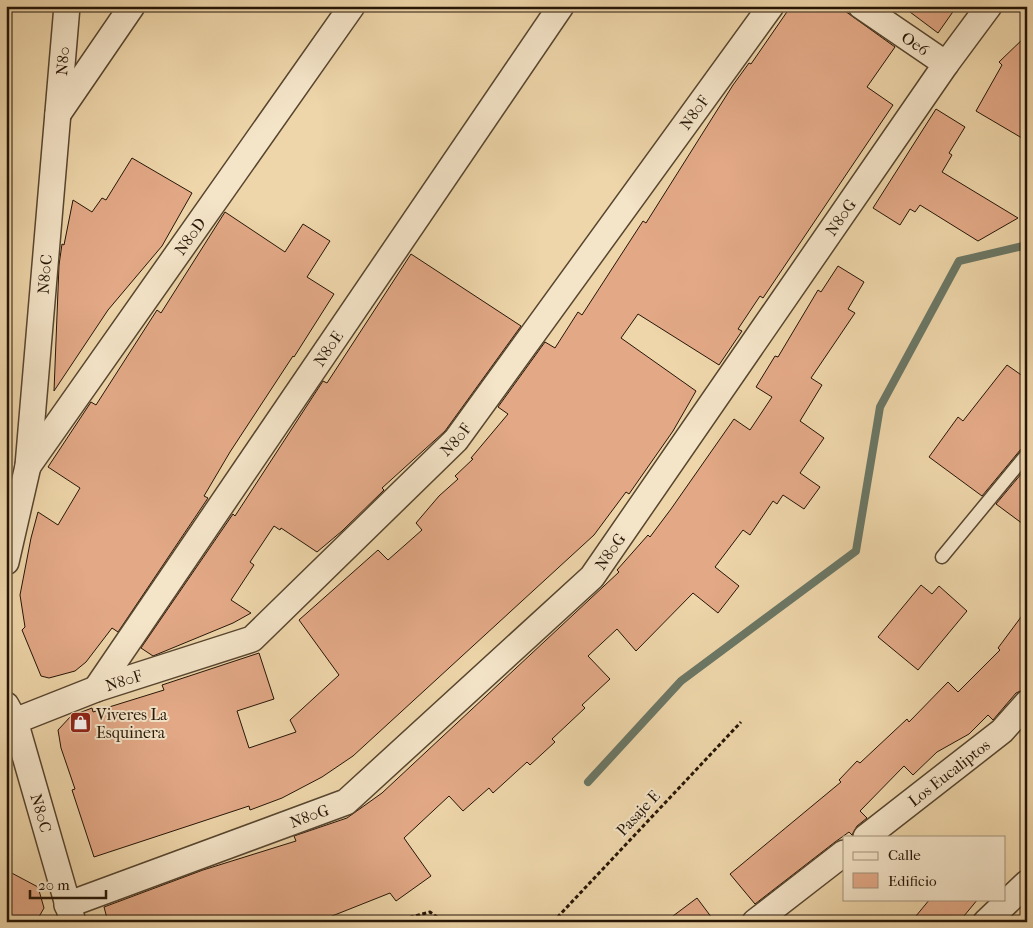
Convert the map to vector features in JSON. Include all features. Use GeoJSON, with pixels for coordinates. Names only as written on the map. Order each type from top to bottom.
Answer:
{"type":"FeatureCollection","features":[{"type":"Feature","properties":{"kind":"street","name":"N80"},"geometry":{"type":"LineString","coordinates":[[56,116],[66,6]]}},
{"type":"Feature","properties":{"kind":"street"},"geometry":{"type":"LineString","coordinates":[[56,116],[132,6]]}},
{"type":"Feature","properties":{"kind":"street","name":"N80D"},"geometry":{"type":"LineString","coordinates":[[28,466],[352,6]]}},
{"type":"Feature","properties":{"kind":"street","name":"N80E"},"geometry":{"type":"LineString","coordinates":[[96,689],[561,6]]}},
{"type":"Feature","properties":{"kind":"street","name":"N80F"},"geometry":{"type":"LineString","coordinates":[[10,713],[96,689],[252,639],[456,440],[771,6]]}},
{"type":"Feature","properties":{"kind":"street","name":"Oe6"},"geometry":{"type":"LineString","coordinates":[[861,6],[946,64]]}},
{"type":"Feature","properties":{"kind":"street","name":"N80G"},"geometry":{"type":"LineString","coordinates":[[70,914],[346,802],[592,577],[946,64],[989,6]]}},
{"type":"Feature","properties":{"kind":"street","name":"N80C"},"geometry":{"type":"LineString","coordinates":[[6,562],[28,466],[56,116]]}},
{"type":"Feature","properties":{"kind":"street","name":"Los Eucaliptos"},"geometry":{"type":"LineString","coordinates":[[867,836],[1002,731],[1027,703]]}},
{"type":"Feature","properties":{"kind":"street","name":"N80C"},"geometry":{"type":"LineString","coordinates":[[10,713],[70,914]]}},
{"type":"Feature","properties":{"kind":"street"},"geometry":{"type":"LineString","coordinates":[[755,922],[843,854]]}},
{"type":"Feature","properties":{"kind":"street"},"geometry":{"type":"LineString","coordinates":[[986,922],[1027,883]]}},
{"type":"Feature","properties":{"kind":"lane"},"geometry":{"type":"LineString","coordinates":[[942,557],[1027,454]]}},
{"type":"Feature","properties":{"kind":"path","name":"Pasaje E"},"geometry":{"type":"LineString","coordinates":[[553,922],[741,722]]}},
{"type":"Feature","properties":{"kind":"path"},"geometry":{"type":"LineString","coordinates":[[405,922],[411,916],[430,912],[444,922]]}},
{"type":"Feature","properties":{"kind":"building"},"geometry":{"type":"Polygon","coordinates":[[[791,6],[838,6],[895,47],[867,87],[893,105],[763,298],[760,296],[738,329],[742,331],[719,365],[638,314],[621,338],[696,391],[673,431],[629,494],[626,492],[594,535],[353,756],[322,777],[282,798],[250,810],[249,806],[94,857],[72,790],[75,789],[61,748],[58,730],[71,716],[92,708],[93,712],[164,690],[162,685],[259,653],[274,699],[237,711],[249,748],[296,732],[290,720],[339,675],[299,620],[378,550],[388,560],[422,530],[416,523],[439,496],[458,479],[455,476],[473,459],[471,458],[508,414],[498,407],[545,342],[555,348],[578,312],[582,315],[643,221],[646,223],[733,85],[749,63],[751,64],[791,6]]]}},
{"type":"Feature","properties":{"kind":"building"},"geometry":{"type":"Polygon","coordinates":[[[902,6],[957,6],[938,33],[902,6]]]}},
{"type":"Feature","properties":{"kind":"building"},"geometry":{"type":"Polygon","coordinates":[[[1027,35],[1027,141],[976,111],[1002,65],[999,62],[1027,35]]]}},
{"type":"Feature","properties":{"kind":"building"},"geometry":{"type":"Polygon","coordinates":[[[936,109],[965,127],[949,153],[952,155],[942,172],[1018,218],[978,241],[920,205],[915,212],[910,209],[900,225],[873,208],[936,109]]]}},
{"type":"Feature","properties":{"kind":"building"},"geometry":{"type":"Polygon","coordinates":[[[132,158],[192,193],[162,246],[108,310],[54,391],[59,265],[73,200],[92,212],[102,198],[106,200],[132,158]]]}},
{"type":"Feature","properties":{"kind":"building"},"geometry":{"type":"Polygon","coordinates":[[[225,212],[285,252],[303,224],[330,241],[307,277],[334,294],[230,452],[204,496],[208,498],[118,632],[112,628],[86,662],[75,671],[49,678],[41,676],[22,630],[25,627],[20,595],[31,538],[38,512],[58,525],[80,488],[48,467],[91,402],[96,405],[157,310],[161,313],[225,212]]]}},
{"type":"Feature","properties":{"kind":"building"},"geometry":{"type":"Polygon","coordinates":[[[411,254],[521,326],[445,431],[382,488],[384,490],[342,531],[317,552],[281,528],[280,530],[274,526],[250,562],[254,565],[231,600],[251,613],[233,623],[153,656],[141,648],[233,514],[235,516],[323,381],[327,383],[411,254]]]}},
{"type":"Feature","properties":{"kind":"building"},"geometry":{"type":"Polygon","coordinates":[[[838,266],[864,282],[848,309],[855,313],[811,378],[822,385],[800,421],[824,438],[800,473],[820,487],[804,509],[783,495],[777,504],[773,501],[750,535],[743,530],[715,567],[739,586],[718,613],[693,593],[636,651],[617,629],[588,656],[610,679],[582,705],[585,708],[552,739],[555,742],[530,765],[527,762],[493,793],[489,788],[463,811],[449,796],[404,838],[431,876],[396,901],[390,893],[317,922],[108,922],[104,907],[203,870],[296,841],[294,836],[347,818],[382,793],[619,572],[617,570],[648,535],[650,537],[734,419],[750,430],[772,397],[756,387],[775,356],[778,357],[818,290],[821,292],[838,266]]]}},
{"type":"Feature","properties":{"kind":"building"},"geometry":{"type":"Polygon","coordinates":[[[1007,365],[1027,379],[1027,446],[1021,449],[982,496],[929,457],[958,417],[963,421],[1007,365]]]}},
{"type":"Feature","properties":{"kind":"building"},"geometry":{"type":"Polygon","coordinates":[[[1027,467],[1027,527],[996,504],[1027,467]]]}},
{"type":"Feature","properties":{"kind":"building"},"geometry":{"type":"Polygon","coordinates":[[[921,585],[932,594],[939,586],[967,611],[918,670],[878,637],[921,585]]]}},
{"type":"Feature","properties":{"kind":"building"},"geometry":{"type":"Polygon","coordinates":[[[1027,609],[1027,688],[1016,693],[993,720],[988,715],[969,734],[937,752],[913,775],[904,766],[860,811],[867,818],[857,826],[852,835],[849,832],[843,836],[755,904],[730,874],[841,782],[839,780],[857,761],[860,763],[907,719],[909,722],[948,682],[958,692],[1000,650],[998,648],[1027,609]]]}},
{"type":"Feature","properties":{"kind":"building"},"geometry":{"type":"Polygon","coordinates":[[[6,870],[38,887],[44,908],[36,922],[6,922],[6,870]]]}},
{"type":"Feature","properties":{"kind":"building"},"geometry":{"type":"Polygon","coordinates":[[[697,898],[715,922],[665,922],[697,898]]]}},
{"type":"Feature","properties":{"kind":"building"},"geometry":{"type":"Polygon","coordinates":[[[929,900],[977,900],[959,922],[911,922],[929,900]]]}},
{"type":"Feature","properties":{"kind":"waterway"},"geometry":{"type":"LineString","coordinates":[[588,782],[681,681],[856,551],[880,407],[959,261],[1027,245]]}},
{"type":"Feature","properties":{"kind":"place","name":"Viveres La Esquinera"},"geometry":{"type":"Point","coordinates":[80,723]}}]}
